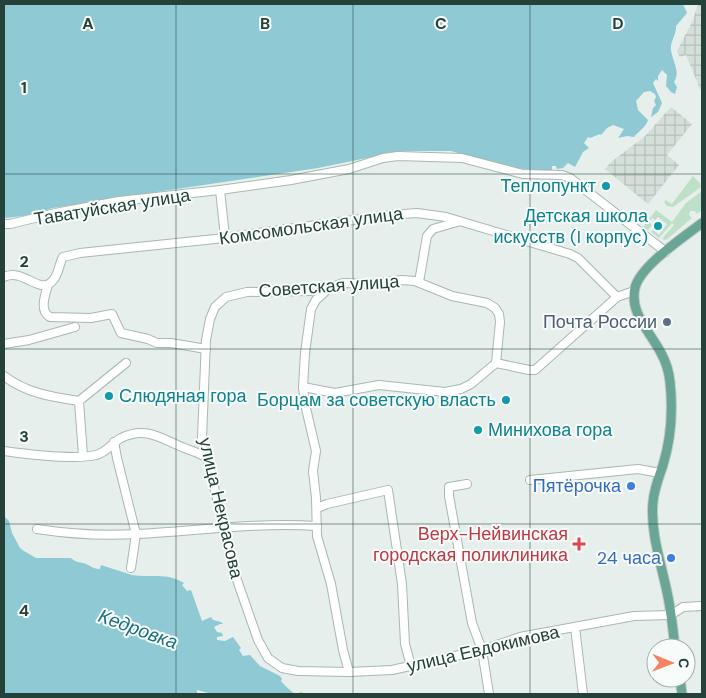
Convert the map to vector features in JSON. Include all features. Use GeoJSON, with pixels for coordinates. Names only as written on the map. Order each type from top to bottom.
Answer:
{"type":"FeatureCollection","features":[{"type":"Feature","properties":{"kind":"main road"},"geometry":{"type":"LineString","coordinates":[[674,638],[653,515],[653,501],[669,435],[670,384],[661,352],[637,312],[634,291],[644,271],[702,223]]}},
{"type":"Feature","properties":{"kind":"street","name":"Таватуйская улица"},"geometry":{"type":"LineString","coordinates":[[4,224],[119,201],[220,190],[349,169],[390,156],[462,158],[523,174],[562,175],[570,178],[666,252]]}},
{"type":"Feature","properties":{"kind":"street"},"geometry":{"type":"LineString","coordinates":[[220,190],[226,237]]}},
{"type":"Feature","properties":{"kind":"street","name":"Комсомольская улица"},"geometry":{"type":"LineString","coordinates":[[48,285],[55,279],[62,259],[67,256],[98,250],[226,237],[401,214],[424,213],[446,217],[457,222],[570,254],[581,261],[617,297]]}},
{"type":"Feature","properties":{"kind":"street"},"geometry":{"type":"LineString","coordinates":[[419,282],[428,236],[433,229],[457,222]]}},
{"type":"Feature","properties":{"kind":"street"},"geometry":{"type":"LineString","coordinates":[[4,277],[17,274],[39,285],[48,285],[44,308],[48,316],[56,318],[91,318],[112,314],[121,333],[157,343],[206,349]]}},
{"type":"Feature","properties":{"kind":"street","name":"Советская улица"},"geometry":{"type":"LineString","coordinates":[[222,300],[247,292],[310,291],[346,283],[365,284],[402,280],[419,282],[452,296],[487,303],[495,308],[499,314],[500,322],[496,363]]}},
{"type":"Feature","properties":{"kind":"street"},"geometry":{"type":"LineString","coordinates":[[330,288],[316,300],[311,309],[303,387],[316,451],[313,471],[319,546],[331,584],[349,672]]}},
{"type":"Feature","properties":{"kind":"street"},"geometry":{"type":"LineString","coordinates":[[303,387],[335,393],[379,385],[432,391],[450,391],[461,389],[471,384],[496,363],[529,370],[537,368],[617,297],[634,291]]}},
{"type":"Feature","properties":{"kind":"street","name":"улица Некрасова"},"geometry":{"type":"LineString","coordinates":[[222,300],[211,314],[206,349],[202,426],[207,458],[229,549],[244,601],[265,655]]}},
{"type":"Feature","properties":{"kind":"street"},"geometry":{"type":"LineString","coordinates":[[4,344],[29,340],[75,327]]}},
{"type":"Feature","properties":{"kind":"street"},"geometry":{"type":"LineString","coordinates":[[4,376],[23,388],[40,394],[79,401],[126,363]]}},
{"type":"Feature","properties":{"kind":"street"},"geometry":{"type":"LineString","coordinates":[[79,401],[83,456]]}},
{"type":"Feature","properties":{"kind":"street"},"geometry":{"type":"LineString","coordinates":[[4,451],[83,456],[100,454],[122,438],[135,434],[154,434],[200,453],[207,458]]}},
{"type":"Feature","properties":{"kind":"street"},"geometry":{"type":"LineString","coordinates":[[114,442],[136,534],[130,568]]}},
{"type":"Feature","properties":{"kind":"street"},"geometry":{"type":"LineString","coordinates":[[530,480],[638,469],[660,473]]}},
{"type":"Feature","properties":{"kind":"street"},"geometry":{"type":"LineString","coordinates":[[467,484],[449,486],[450,504],[472,624],[482,650],[489,694]]}},
{"type":"Feature","properties":{"kind":"street"},"geometry":{"type":"LineString","coordinates":[[317,508],[388,490],[402,584],[406,644],[411,666]]}},
{"type":"Feature","properties":{"kind":"street"},"geometry":{"type":"LineString","coordinates":[[37,529],[88,534],[136,534],[224,527],[317,526]]}},
{"type":"Feature","properties":{"kind":"street","name":"улица Евдокимова"},"geometry":{"type":"LineString","coordinates":[[265,655],[274,664],[286,669],[314,672],[392,670],[482,650],[520,637],[634,616],[671,615],[682,607],[702,606]]}},
{"type":"Feature","properties":{"kind":"street"},"geometry":{"type":"LineString","coordinates":[[575,627],[583,694]]}},
{"type":"Feature","properties":{"kind":"shaded area"},"geometry":{"type":"Polygon","coordinates":[[[698,4],[702,4],[702,94],[686,55],[680,57],[677,51],[693,20],[698,4]]]}},
{"type":"Feature","properties":{"kind":"shaded area"},"geometry":{"type":"Polygon","coordinates":[[[671,107],[692,124],[667,155],[679,165],[648,204],[605,169],[611,162],[644,137],[671,107]]]}},
{"type":"Feature","properties":{"kind":"green space"},"geometry":{"type":"Polygon","coordinates":[[[693,176],[700,183],[701,187],[673,207],[667,206],[664,202],[666,200],[672,204],[693,176]]]}},
{"type":"Feature","properties":{"kind":"green space"},"geometry":{"type":"Polygon","coordinates":[[[702,191],[702,210],[697,214],[695,211],[690,211],[689,215],[692,218],[666,240],[662,239],[674,225],[672,223],[659,238],[651,232],[653,230],[659,235],[667,224],[658,217],[655,220],[652,218],[649,222],[652,225],[648,230],[643,227],[656,210],[672,222],[686,203],[702,191]]]}},
{"type":"Feature","properties":{"kind":"water"},"geometry":{"type":"Polygon","coordinates":[[[4,4],[683,4],[687,13],[676,26],[671,47],[677,74],[674,82],[677,87],[675,94],[666,86],[667,75],[662,70],[658,76],[658,81],[656,79],[653,83],[662,103],[658,112],[651,117],[653,108],[656,105],[654,101],[656,97],[650,91],[644,92],[636,101],[638,110],[648,120],[644,127],[634,137],[618,138],[624,129],[613,125],[607,128],[601,135],[588,137],[584,143],[589,148],[583,152],[575,167],[568,163],[563,168],[557,169],[556,166],[552,166],[552,171],[513,168],[451,151],[401,151],[318,168],[109,199],[53,208],[31,215],[6,218],[4,217],[4,4]]]}},
{"type":"Feature","properties":{"kind":"water","name":"Кедровка"},"geometry":{"type":"Polygon","coordinates":[[[4,516],[9,521],[12,533],[20,548],[36,558],[71,558],[94,568],[100,569],[101,565],[132,575],[165,576],[184,583],[182,585],[187,591],[191,590],[202,621],[211,617],[213,620],[223,624],[214,627],[223,636],[217,637],[217,640],[225,641],[233,637],[241,648],[239,650],[243,656],[250,655],[260,666],[280,676],[281,681],[295,694],[212,694],[197,690],[197,694],[4,694],[4,516]]]}},
{"type":"Feature","properties":{"kind":"place","name":"Теплопункт"},"geometry":{"type":"Point","coordinates":[606,186]}},
{"type":"Feature","properties":{"kind":"place","name":"Детская школа искусств (I корпус)"},"geometry":{"type":"Point","coordinates":[658,226]}},
{"type":"Feature","properties":{"kind":"place","name":"Почта России"},"geometry":{"type":"Point","coordinates":[667,322]}},
{"type":"Feature","properties":{"kind":"place","name":"Слюдяная гора"},"geometry":{"type":"Point","coordinates":[109,396]}},
{"type":"Feature","properties":{"kind":"place","name":"Борцам за советскую власть"},"geometry":{"type":"Point","coordinates":[506,400]}},
{"type":"Feature","properties":{"kind":"place","name":"Минихова гора"},"geometry":{"type":"Point","coordinates":[478,430]}},
{"type":"Feature","properties":{"kind":"place","name":"Пятёрочка"},"geometry":{"type":"Point","coordinates":[631,486]}},
{"type":"Feature","properties":{"kind":"place","name":"Верх-Нейвинская городская поликлиника"},"geometry":{"type":"Point","coordinates":[579,544]}},
{"type":"Feature","properties":{"kind":"place","name":"24 часа"},"geometry":{"type":"Point","coordinates":[671,558]}}]}
